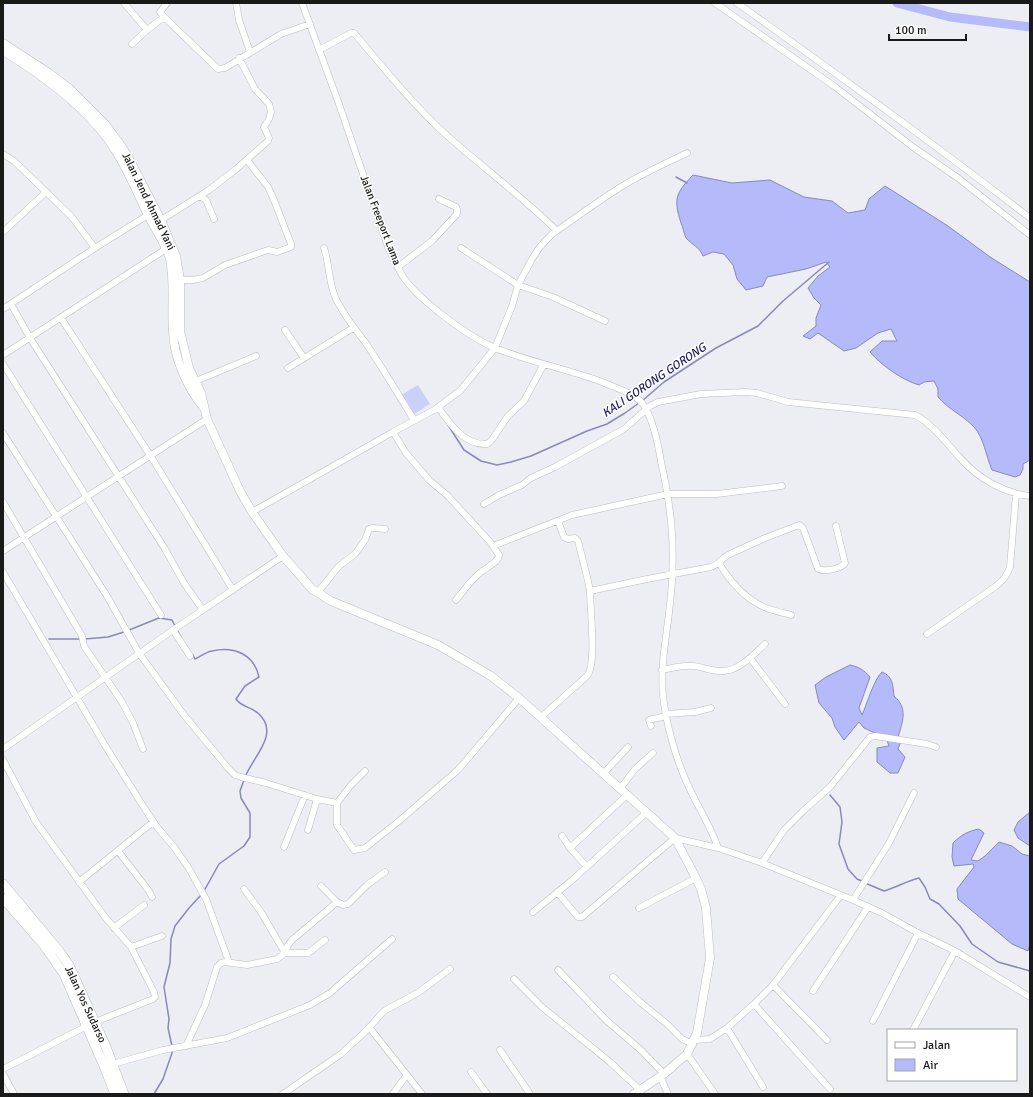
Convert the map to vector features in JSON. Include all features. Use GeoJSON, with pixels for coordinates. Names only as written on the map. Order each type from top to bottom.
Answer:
{"type":"FeatureCollection","features":[{"type":"Feature","properties":{"kind":"highway","name":"Jalan Yos Sudarso"},"geometry":{"type":"LineString","coordinates":[[3,884],[46,942],[112,1064],[124,1094]]}},
{"type":"Feature","properties":{"kind":"highway","name":"Jalan Yos Sudarso"},"geometry":{"type":"LineString","coordinates":[[3,898],[46,942]]}},
{"type":"Feature","properties":{"kind":"highway","name":"Jalan Yos Sudarso"},"geometry":{"type":"LineString","coordinates":[[91,1024],[115,1094]]}},
{"type":"Feature","properties":{"kind":"main road","name":"Jalan Jend Ahmad Yani"},"geometry":{"type":"LineString","coordinates":[[3,43],[47,76],[87,115],[108,140],[127,172],[148,215],[169,248],[176,256],[180,280],[180,331],[189,368],[201,393],[207,418],[240,491],[252,512],[283,556],[300,577],[331,601],[438,646],[491,676],[519,698],[675,838]]}},
{"type":"Feature","properties":{"kind":"main road","name":"Jalan Jend Ahmad Yani"},"geometry":{"type":"LineString","coordinates":[[3,50],[69,88],[105,124],[122,147],[161,220],[169,248],[172,275],[173,333],[177,352],[195,397],[205,410]]}},
{"type":"Feature","properties":{"kind":"main road"},"geometry":{"type":"LineString","coordinates":[[637,1092],[662,1075],[687,1054],[694,1042],[697,1033],[710,958],[706,908],[701,889],[675,838]]}},
{"type":"Feature","properties":{"kind":"street"},"geometry":{"type":"LineString","coordinates":[[124,3],[147,30]]}},
{"type":"Feature","properties":{"kind":"street"},"geometry":{"type":"LineString","coordinates":[[167,3],[160,13],[218,69],[223,69],[239,58],[282,34],[310,24]]}},
{"type":"Feature","properties":{"kind":"street"},"geometry":{"type":"LineString","coordinates":[[236,3],[239,20],[250,52]]}},
{"type":"Feature","properties":{"kind":"street","name":"Jalan Freeport Lama"},"geometry":{"type":"LineString","coordinates":[[302,3],[339,104],[388,247],[398,267],[412,287],[431,305],[472,336],[495,348],[585,376],[623,390],[635,397],[645,408]]}},
{"type":"Feature","properties":{"kind":"street"},"geometry":{"type":"LineString","coordinates":[[715,3],[834,86],[913,147],[958,178],[1030,235]]}},
{"type":"Feature","properties":{"kind":"street"},"geometry":{"type":"LineString","coordinates":[[737,3],[892,114],[1030,218]]}},
{"type":"Feature","properties":{"kind":"street"},"geometry":{"type":"LineString","coordinates":[[132,44],[164,17]]}},
{"type":"Feature","properties":{"kind":"street"},"geometry":{"type":"LineString","coordinates":[[319,50],[340,40],[348,34],[354,33],[380,65],[443,132],[534,208],[555,233]]}},
{"type":"Feature","properties":{"kind":"street"},"geometry":{"type":"LineString","coordinates":[[161,220],[200,196],[247,160],[268,141],[264,127],[269,120],[271,112],[268,102],[255,89],[239,58]]}},
{"type":"Feature","properties":{"kind":"street"},"geometry":{"type":"LineString","coordinates":[[252,512],[436,408],[460,390],[495,348],[512,306],[518,285],[532,259],[547,240],[596,203],[663,164],[687,153]]}},
{"type":"Feature","properties":{"kind":"street"},"geometry":{"type":"LineString","coordinates":[[3,154],[14,161],[71,216],[95,248]]}},
{"type":"Feature","properties":{"kind":"street"},"geometry":{"type":"LineString","coordinates":[[180,280],[204,278],[225,265],[268,250],[277,252],[291,247],[274,200],[268,188],[247,160]]}},
{"type":"Feature","properties":{"kind":"street"},"geometry":{"type":"LineString","coordinates":[[3,232],[46,192]]}},
{"type":"Feature","properties":{"kind":"street"},"geometry":{"type":"LineString","coordinates":[[200,196],[206,200],[214,219]]}},
{"type":"Feature","properties":{"kind":"street"},"geometry":{"type":"LineString","coordinates":[[398,267],[432,241],[457,214],[458,209],[456,207],[439,199]]}},
{"type":"Feature","properties":{"kind":"street"},"geometry":{"type":"LineString","coordinates":[[3,310],[95,248],[148,215]]}},
{"type":"Feature","properties":{"kind":"street"},"geometry":{"type":"LineString","coordinates":[[3,355],[169,248]]}},
{"type":"Feature","properties":{"kind":"street"},"geometry":{"type":"LineString","coordinates":[[324,248],[328,258],[328,275],[332,290],[353,328],[364,342],[414,420]]}},
{"type":"Feature","properties":{"kind":"street"},"geometry":{"type":"LineString","coordinates":[[461,248],[518,285],[553,297],[605,321]]}},
{"type":"Feature","properties":{"kind":"street"},"geometry":{"type":"LineString","coordinates":[[11,304],[30,338],[165,549],[184,583],[203,610]]}},
{"type":"Feature","properties":{"kind":"street"},"geometry":{"type":"LineString","coordinates":[[61,318],[150,455],[233,590]]}},
{"type":"Feature","properties":{"kind":"street"},"geometry":{"type":"LineString","coordinates":[[288,368],[353,328]]}},
{"type":"Feature","properties":{"kind":"street"},"geometry":{"type":"LineString","coordinates":[[286,330],[304,358]]}},
{"type":"Feature","properties":{"kind":"street"},"geometry":{"type":"LineString","coordinates":[[196,381],[256,356]]}},
{"type":"Feature","properties":{"kind":"street"},"geometry":{"type":"LineString","coordinates":[[3,364],[161,615]]}},
{"type":"Feature","properties":{"kind":"street"},"geometry":{"type":"LineString","coordinates":[[436,408],[464,438],[469,441],[487,444],[491,441],[508,416],[524,401],[544,364]]}},
{"type":"Feature","properties":{"kind":"street"},"geometry":{"type":"LineString","coordinates":[[484,504],[624,429],[645,408],[658,402],[701,394],[733,392],[757,394],[788,402],[915,415],[923,419],[963,461],[980,475],[993,484],[1016,494],[1030,496]]}},
{"type":"Feature","properties":{"kind":"street"},"geometry":{"type":"LineString","coordinates":[[645,408],[658,443],[668,494],[672,525],[671,603],[662,670],[663,695],[666,715],[687,784],[714,836],[718,848]]}},
{"type":"Feature","properties":{"kind":"street"},"geometry":{"type":"LineString","coordinates":[[3,551],[207,418]]}},
{"type":"Feature","properties":{"kind":"street"},"geometry":{"type":"LineString","coordinates":[[392,432],[406,453],[429,480],[448,496],[493,546],[499,555],[499,558],[480,572],[456,600]]}},
{"type":"Feature","properties":{"kind":"street"},"geometry":{"type":"LineString","coordinates":[[3,433],[107,596],[140,653],[184,715],[228,768],[235,775],[241,777],[317,799],[337,803]]}},
{"type":"Feature","properties":{"kind":"street"},"geometry":{"type":"LineString","coordinates":[[493,546],[580,513],[668,494],[717,494],[782,486]]}},
{"type":"Feature","properties":{"kind":"street"},"geometry":{"type":"LineString","coordinates":[[927,634],[996,586],[1008,573],[1010,567],[1016,494]]}},
{"type":"Feature","properties":{"kind":"street"},"geometry":{"type":"LineString","coordinates":[[3,502],[82,636],[84,646],[122,702],[133,723],[143,749]]}},
{"type":"Feature","properties":{"kind":"street"},"geometry":{"type":"LineString","coordinates":[[540,718],[591,671],[592,638],[590,591],[588,581],[578,541],[575,538],[568,539],[564,537],[558,521]]}},
{"type":"Feature","properties":{"kind":"street"},"geometry":{"type":"LineString","coordinates":[[590,591],[711,567],[730,554],[765,538],[799,526],[803,528],[818,569],[822,571],[842,566],[845,563],[836,526]]}},
{"type":"Feature","properties":{"kind":"street"},"geometry":{"type":"LineString","coordinates":[[318,592],[339,566],[355,554],[365,540],[369,529],[385,529]]}},
{"type":"Feature","properties":{"kind":"street"},"geometry":{"type":"LineString","coordinates":[[3,749],[78,698],[140,653],[283,556]]}},
{"type":"Feature","properties":{"kind":"street"},"geometry":{"type":"LineString","coordinates":[[718,563],[729,578],[752,600],[765,607],[791,615]]}},
{"type":"Feature","properties":{"kind":"street"},"geometry":{"type":"LineString","coordinates":[[3,572],[106,747],[153,822],[178,852],[206,899],[229,962]]}},
{"type":"Feature","properties":{"kind":"street"},"geometry":{"type":"LineString","coordinates":[[175,629],[190,656]]}},
{"type":"Feature","properties":{"kind":"street"},"geometry":{"type":"LineString","coordinates":[[662,670],[692,666],[725,671],[742,664],[765,644]]}},
{"type":"Feature","properties":{"kind":"street"},"geometry":{"type":"LineString","coordinates":[[750,658],[785,704]]}},
{"type":"Feature","properties":{"kind":"street"},"geometry":{"type":"LineString","coordinates":[[365,771],[351,785],[337,803],[338,825],[347,842],[354,850],[364,848],[399,821],[458,770],[519,698]]}},
{"type":"Feature","properties":{"kind":"street"},"geometry":{"type":"LineString","coordinates":[[651,726],[650,720],[666,715],[695,712],[711,708]]}},
{"type":"Feature","properties":{"kind":"street"},"geometry":{"type":"LineString","coordinates":[[762,863],[784,830],[799,814],[830,787],[860,752],[868,739],[875,736],[927,744],[936,747]]}},
{"type":"Feature","properties":{"kind":"street"},"geometry":{"type":"LineString","coordinates":[[603,774],[628,747]]}},
{"type":"Feature","properties":{"kind":"street"},"geometry":{"type":"LineString","coordinates":[[620,789],[635,769],[652,753]]}},
{"type":"Feature","properties":{"kind":"street"},"geometry":{"type":"LineString","coordinates":[[3,760],[33,818],[78,882],[131,947],[155,997],[91,1024],[3,1069]]}},
{"type":"Feature","properties":{"kind":"street"},"geometry":{"type":"LineString","coordinates":[[853,900],[889,843],[914,793]]}},
{"type":"Feature","properties":{"kind":"street"},"geometry":{"type":"LineString","coordinates":[[284,847],[305,795]]}},
{"type":"Feature","properties":{"kind":"street"},"geometry":{"type":"LineString","coordinates":[[570,848],[627,795]]}},
{"type":"Feature","properties":{"kind":"street"},"geometry":{"type":"LineString","coordinates":[[308,830],[317,799]]}},
{"type":"Feature","properties":{"kind":"street"},"geometry":{"type":"LineString","coordinates":[[533,912],[587,867],[646,813]]}},
{"type":"Feature","properties":{"kind":"street"},"geometry":{"type":"LineString","coordinates":[[78,882],[153,822]]}},
{"type":"Feature","properties":{"kind":"street"},"geometry":{"type":"LineString","coordinates":[[562,836],[570,848],[587,867]]}},
{"type":"Feature","properties":{"kind":"street"},"geometry":{"type":"LineString","coordinates":[[557,892],[578,918],[582,917],[675,838],[718,848],[762,863],[853,900],[882,913],[955,951],[1030,997]]}},
{"type":"Feature","properties":{"kind":"street"},"geometry":{"type":"LineString","coordinates":[[118,850],[152,897]]}},
{"type":"Feature","properties":{"kind":"street"},"geometry":{"type":"LineString","coordinates":[[321,886],[337,902],[343,905],[348,904],[367,885],[385,872]]}},
{"type":"Feature","properties":{"kind":"street"},"geometry":{"type":"LineString","coordinates":[[639,908],[696,878]]}},
{"type":"Feature","properties":{"kind":"street"},"geometry":{"type":"LineString","coordinates":[[244,889],[261,912],[285,953]]}},
{"type":"Feature","properties":{"kind":"street"},"geometry":{"type":"LineString","coordinates":[[613,977],[682,1039],[694,1042],[708,1040],[727,1028],[773,985],[841,895]]}},
{"type":"Feature","properties":{"kind":"street"},"geometry":{"type":"LineString","coordinates":[[186,1046],[204,1005],[217,967],[223,962],[247,964],[277,959],[285,953],[292,940],[337,902]]}},
{"type":"Feature","properties":{"kind":"street"},"geometry":{"type":"LineString","coordinates":[[114,928],[144,905]]}},
{"type":"Feature","properties":{"kind":"street"},"geometry":{"type":"LineString","coordinates":[[813,991],[868,907]]}},
{"type":"Feature","properties":{"kind":"street"},"geometry":{"type":"LineString","coordinates":[[873,1021],[918,933]]}},
{"type":"Feature","properties":{"kind":"street"},"geometry":{"type":"LineString","coordinates":[[131,947],[162,936]]}},
{"type":"Feature","properties":{"kind":"street"},"geometry":{"type":"LineString","coordinates":[[112,1064],[163,1050],[226,1038],[322,999],[392,939]]}},
{"type":"Feature","properties":{"kind":"street"},"geometry":{"type":"LineString","coordinates":[[285,953],[308,953],[325,940]]}},
{"type":"Feature","properties":{"kind":"street"},"geometry":{"type":"LineString","coordinates":[[914,1029],[955,951]]}},
{"type":"Feature","properties":{"kind":"street"},"geometry":{"type":"LineString","coordinates":[[283,1094],[330,1063],[352,1044],[384,1011],[419,992],[450,969]]}},
{"type":"Feature","properties":{"kind":"street"},"geometry":{"type":"LineString","coordinates":[[558,970],[608,1021],[642,1051],[662,1075],[668,1094]]}},
{"type":"Feature","properties":{"kind":"street"},"geometry":{"type":"LineString","coordinates":[[514,980],[542,1007],[610,1062],[637,1092]]}},
{"type":"Feature","properties":{"kind":"street"},"geometry":{"type":"LineString","coordinates":[[773,985],[827,1040]]}},
{"type":"Feature","properties":{"kind":"street"},"geometry":{"type":"LineString","coordinates":[[754,1004],[830,1089]]}},
{"type":"Feature","properties":{"kind":"street"},"geometry":{"type":"LineString","coordinates":[[369,1027],[406,1076],[422,1094]]}},
{"type":"Feature","properties":{"kind":"street"},"geometry":{"type":"LineString","coordinates":[[727,1028],[763,1087]]}},
{"type":"Feature","properties":{"kind":"street"},"geometry":{"type":"LineString","coordinates":[[500,1050],[530,1094]]}},
{"type":"Feature","properties":{"kind":"street"},"geometry":{"type":"LineString","coordinates":[[687,1054],[715,1094]]}},
{"type":"Feature","properties":{"kind":"street"},"geometry":{"type":"LineString","coordinates":[[471,1072],[487,1094]]}},
{"type":"Feature","properties":{"kind":"street"},"geometry":{"type":"LineString","coordinates":[[3,1074],[14,1094]]}},
{"type":"Feature","properties":{"kind":"street"},"geometry":{"type":"LineString","coordinates":[[392,1094],[406,1076]]}},
{"type":"Feature","properties":{"kind":"shaded area"},"geometry":{"type":"Polygon","coordinates":[[[418,385],[430,404],[414,414],[401,395],[418,385]]]}},
{"type":"Feature","properties":{"kind":"water"},"geometry":{"type":"Polygon","coordinates":[[[693,175],[732,183],[770,180],[804,197],[832,201],[848,213],[865,210],[869,199],[885,186],[948,226],[990,257],[1030,282],[1030,460],[1023,464],[1023,469],[1020,475],[1015,477],[992,470],[983,442],[977,431],[970,423],[938,397],[938,389],[934,381],[924,382],[919,385],[912,383],[892,372],[870,352],[882,341],[897,341],[891,329],[878,333],[856,348],[844,351],[818,333],[810,339],[803,336],[816,326],[816,318],[821,305],[814,298],[808,288],[818,276],[830,267],[826,262],[806,269],[767,277],[763,286],[746,290],[737,279],[733,265],[724,254],[713,252],[703,256],[686,238],[677,207],[680,192],[693,175]]]}},
{"type":"Feature","properties":{"kind":"water"},"geometry":{"type":"Polygon","coordinates":[[[850,665],[866,672],[870,677],[859,708],[862,715],[873,686],[879,675],[882,672],[886,674],[892,682],[894,696],[903,710],[903,720],[898,737],[901,741],[898,749],[905,757],[898,773],[890,773],[877,762],[877,748],[889,746],[886,738],[864,728],[859,722],[844,740],[835,727],[832,718],[819,703],[815,685],[826,677],[850,665]]]}},
{"type":"Feature","properties":{"kind":"water"},"geometry":{"type":"Polygon","coordinates":[[[1030,812],[1030,846],[1018,838],[1014,830],[1018,822],[1030,812]]]}},
{"type":"Feature","properties":{"kind":"water"},"geometry":{"type":"Polygon","coordinates":[[[979,829],[984,833],[971,860],[978,861],[999,842],[1012,846],[1022,854],[1030,856],[1030,943],[1028,951],[1012,944],[958,899],[957,889],[974,867],[973,864],[954,866],[952,857],[953,843],[965,834],[979,829]]]}},
{"type":"Feature","properties":{"kind":"waterway"},"geometry":{"type":"LineString","coordinates":[[897,3],[950,17],[1030,27]]}},
{"type":"Feature","properties":{"kind":"waterway"},"geometry":{"type":"LineString","coordinates":[[676,177],[687,183]]}},
{"type":"Feature","properties":{"kind":"waterway","name":"KALI GORONG GORONG"},"geometry":{"type":"LineString","coordinates":[[642,401],[664,382],[716,348],[758,326],[783,301],[829,262]]}},
{"type":"Feature","properties":{"kind":"waterway","name":"KALI GORONG GORONG"},"geometry":{"type":"LineString","coordinates":[[448,425],[464,450],[481,461],[497,465],[531,456],[587,431],[607,424],[639,403]]}},
{"type":"Feature","properties":{"kind":"waterway"},"geometry":{"type":"LineString","coordinates":[[129,630],[159,618],[172,620],[175,626]]}},
{"type":"Feature","properties":{"kind":"waterway"},"geometry":{"type":"LineString","coordinates":[[177,630],[181,637]]}},
{"type":"Feature","properties":{"kind":"waterway"},"geometry":{"type":"LineString","coordinates":[[85,639],[108,637],[124,632]]}},
{"type":"Feature","properties":{"kind":"waterway"},"geometry":{"type":"LineString","coordinates":[[49,639],[81,639]]}},
{"type":"Feature","properties":{"kind":"waterway"},"geometry":{"type":"LineString","coordinates":[[193,655],[195,659],[212,651],[235,651],[248,657],[256,669],[259,677],[245,686],[236,699],[241,704],[259,714],[265,722],[267,729],[263,746],[245,777]]}},
{"type":"Feature","properties":{"kind":"waterway"},"geometry":{"type":"LineString","coordinates":[[204,891],[219,864],[244,846],[250,837],[250,813],[241,798],[240,791],[244,780]]}},
{"type":"Feature","properties":{"kind":"waterway"},"geometry":{"type":"LineString","coordinates":[[830,795],[840,807],[842,822],[839,844],[848,869],[857,879],[862,881]]}},
{"type":"Feature","properties":{"kind":"waterway"},"geometry":{"type":"LineString","coordinates":[[865,883],[884,891],[919,878],[930,899],[939,904],[960,926],[972,944],[998,962],[1030,971]]}},
{"type":"Feature","properties":{"kind":"waterway"},"geometry":{"type":"LineString","coordinates":[[172,1046],[168,1028],[169,1019],[164,987],[170,963],[171,939],[175,926],[202,894]]}},
{"type":"Feature","properties":{"kind":"waterway"},"geometry":{"type":"LineString","coordinates":[[154,1094],[163,1079],[172,1050]]}}]}
